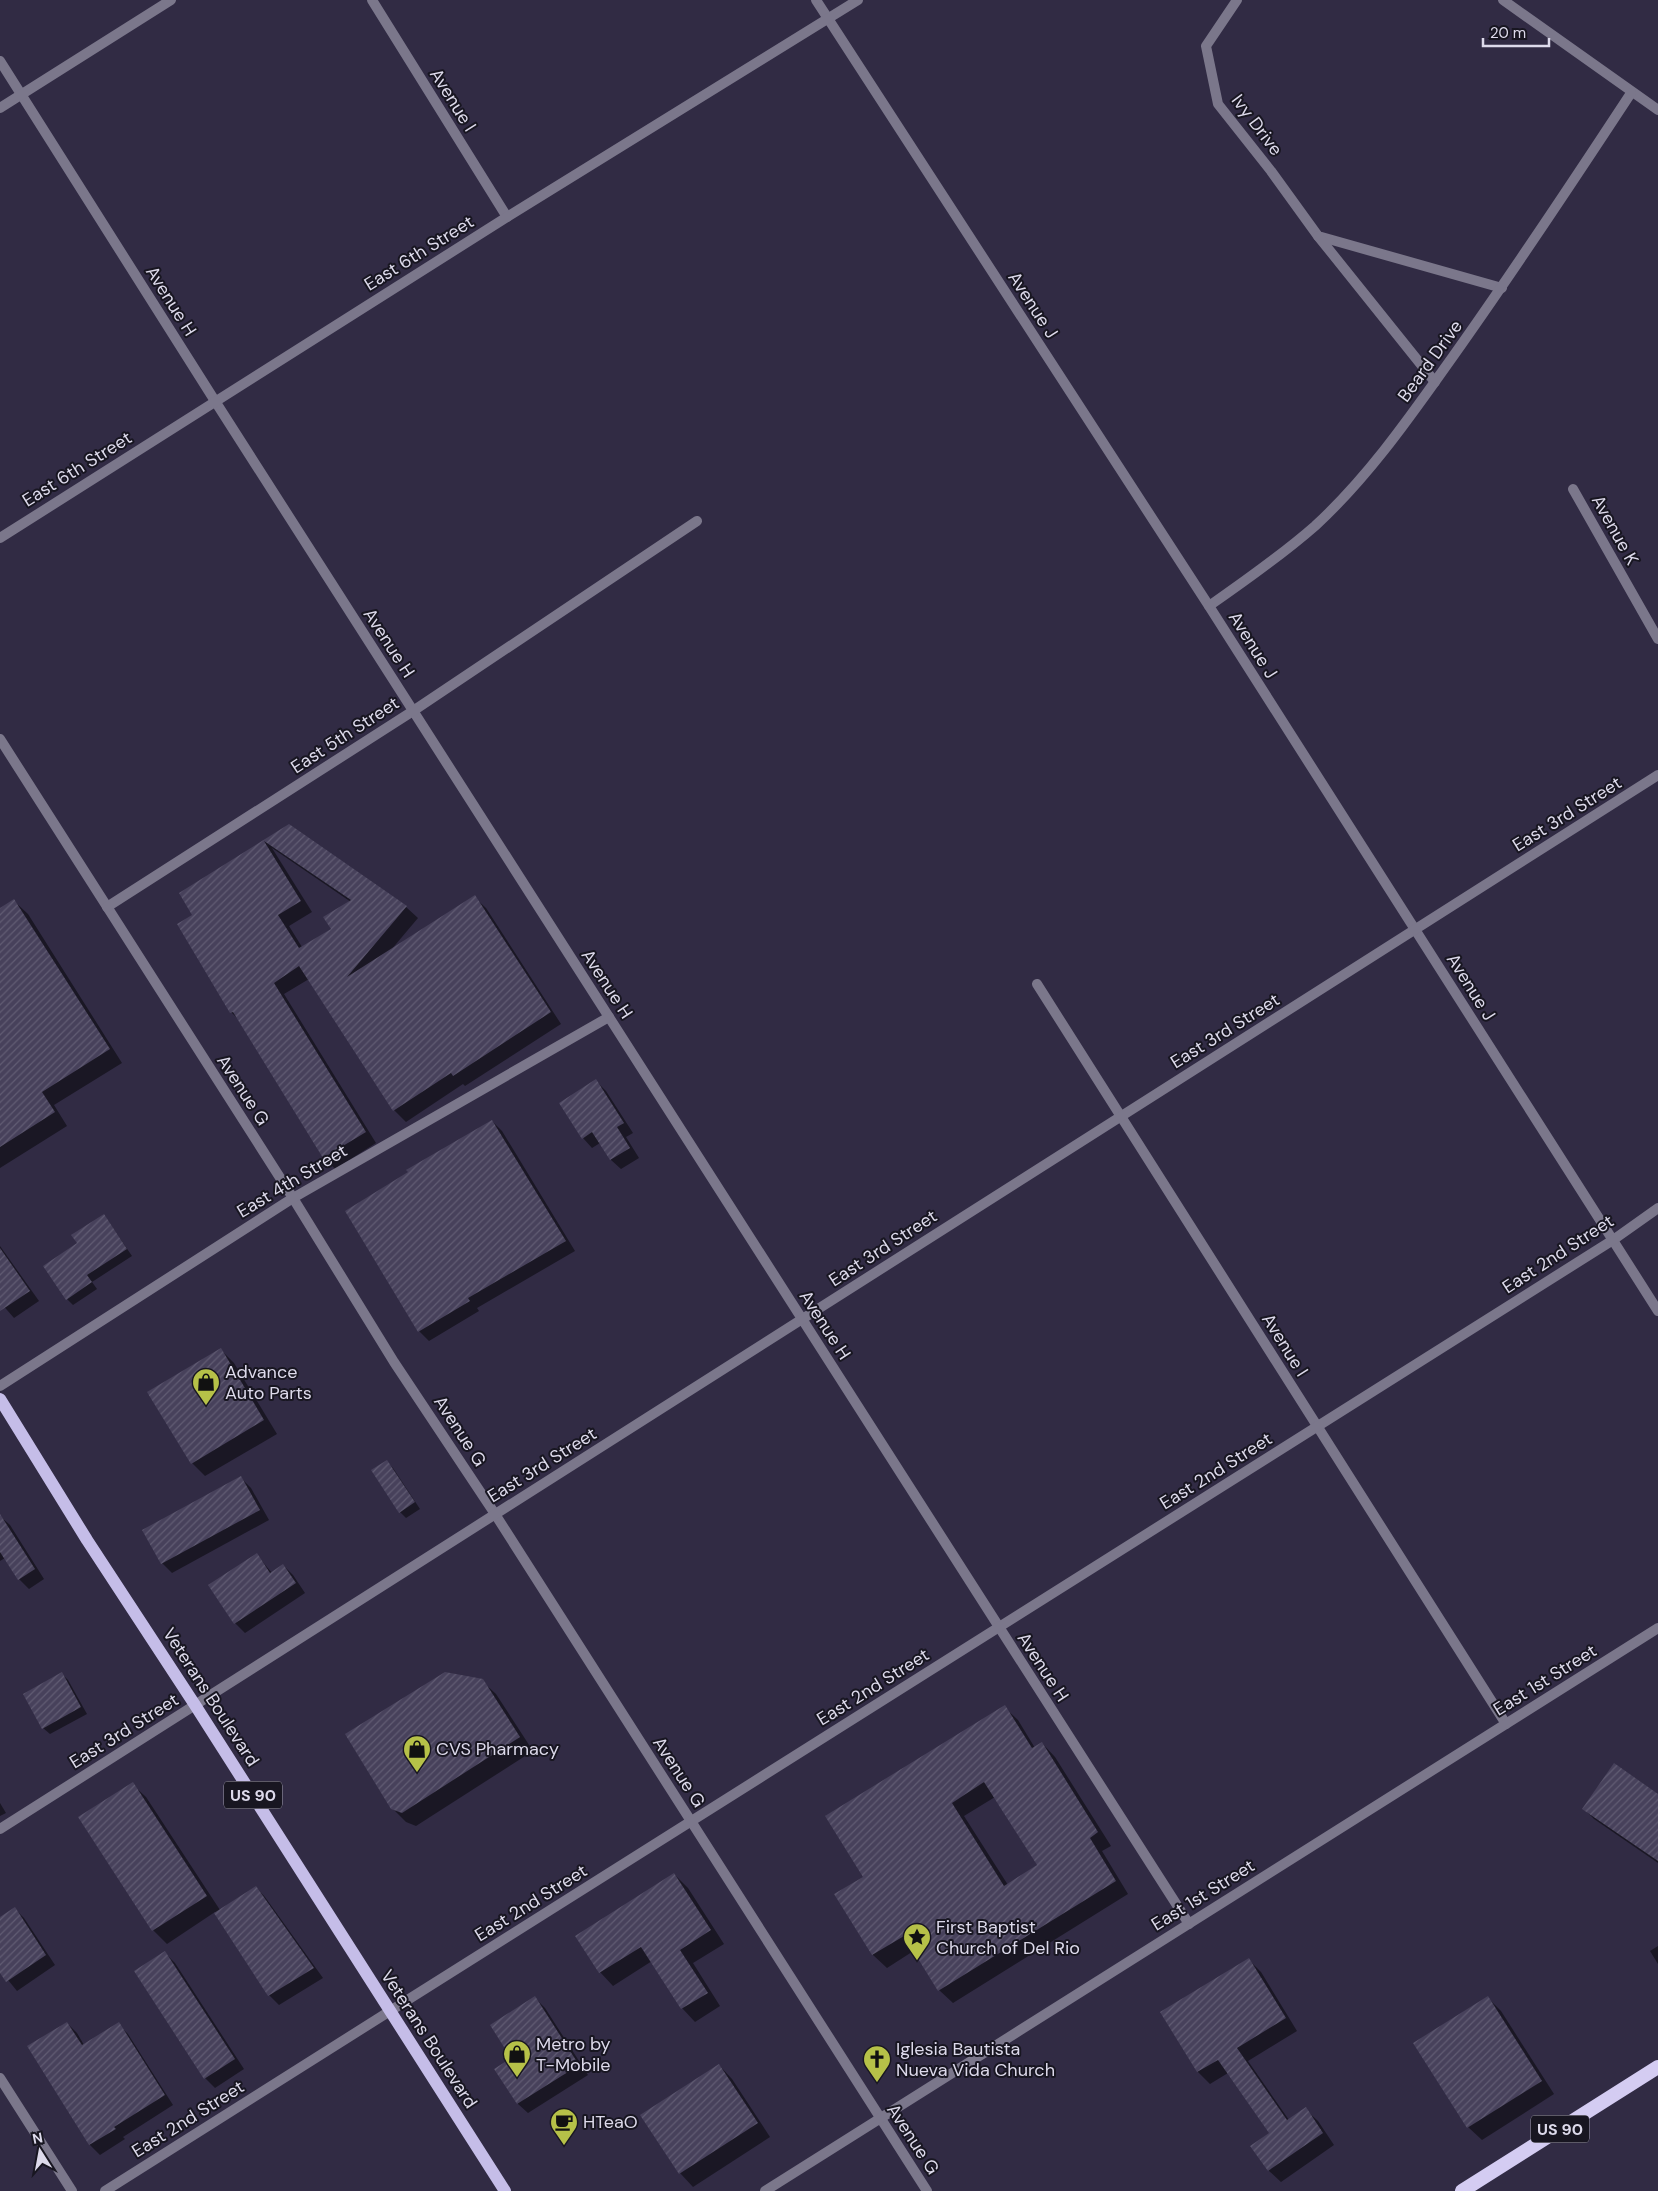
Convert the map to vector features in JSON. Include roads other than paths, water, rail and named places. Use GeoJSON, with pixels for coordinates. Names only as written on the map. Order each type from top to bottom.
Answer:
{"type":"FeatureCollection","features":[{"type":"Feature","properties":{"kind":"highway","name":"US 90"},"geometry":{"type":"LineString","coordinates":[[1462,2191],[1658,2067]]}},
{"type":"Feature","properties":{"kind":"main road","name":"Veterans Boulevard"},"geometry":{"type":"LineString","coordinates":[[0,1399],[87,1540],[196,1705],[505,2191]]}},
{"type":"Feature","properties":{"kind":"street"},"geometry":{"type":"LineString","coordinates":[[0,108],[171,0]]}},
{"type":"Feature","properties":{"kind":"street","name":"Avenue I"},"geometry":{"type":"LineString","coordinates":[[372,0],[507,217]]}},
{"type":"Feature","properties":{"kind":"street","name":"Avenue J"},"geometry":{"type":"LineString","coordinates":[[816,0],[1209,606],[1658,1311]]}},
{"type":"Feature","properties":{"kind":"street","name":"East 6th Street"},"geometry":{"type":"LineString","coordinates":[[0,538],[507,217],[858,0]]}},
{"type":"Feature","properties":{"kind":"street","name":"Ivy Drive"},"geometry":{"type":"LineString","coordinates":[[1238,0],[1206,46],[1218,104],[1271,171],[1318,236],[1435,382]]}},
{"type":"Feature","properties":{"kind":"street"},"geometry":{"type":"LineString","coordinates":[[1503,0],[1631,93],[1658,110]]}},
{"type":"Feature","properties":{"kind":"street","name":"Avenue H"},"geometry":{"type":"LineString","coordinates":[[0,61],[215,401],[1189,1924]]}},
{"type":"Feature","properties":{"kind":"street","name":"Beard Drive"},"geometry":{"type":"LineString","coordinates":[[1209,606],[1261,570],[1315,526],[1363,476],[1435,382],[1502,288],[1631,93]]}},
{"type":"Feature","properties":{"kind":"street"},"geometry":{"type":"LineString","coordinates":[[1318,236],[1502,288]]}},
{"type":"Feature","properties":{"kind":"street","name":"Avenue K"},"geometry":{"type":"LineString","coordinates":[[1573,489],[1658,639]]}},
{"type":"Feature","properties":{"kind":"street","name":"East 5th Street"},"geometry":{"type":"LineString","coordinates":[[107,907],[413,710],[697,520]]}},
{"type":"Feature","properties":{"kind":"street","name":"Avenue G"},"geometry":{"type":"LineString","coordinates":[[0,739],[293,1198],[394,1362],[495,1514],[927,2191]]}},
{"type":"Feature","properties":{"kind":"street","name":"East 3rd Street"},"geometry":{"type":"LineString","coordinates":[[0,1830],[1658,775]]}},
{"type":"Feature","properties":{"kind":"street","name":"Avenue I"},"geometry":{"type":"LineString","coordinates":[[1037,984],[1506,1724]]}},
{"type":"Feature","properties":{"kind":"street","name":"East 4th Street"},"geometry":{"type":"LineString","coordinates":[[0,1386],[293,1198],[609,1017]]}},
{"type":"Feature","properties":{"kind":"street","name":"East 2nd Street"},"geometry":{"type":"LineString","coordinates":[[105,2191],[1613,1240],[1658,1208]]}},
{"type":"Feature","properties":{"kind":"street","name":"East 1st Street"},"geometry":{"type":"LineString","coordinates":[[765,2191],[1658,1628]]}},
{"type":"Feature","properties":{"kind":"street"},"geometry":{"type":"LineString","coordinates":[[0,2078],[72,2191]]}},
{"type":"Feature","properties":{"kind":"place","name":"Advance Auto Parts"},"geometry":{"type":"Point","coordinates":[206,1406]}},
{"type":"Feature","properties":{"kind":"place","name":"CVS Pharmacy"},"geometry":{"type":"Point","coordinates":[417,1773]}},
{"type":"Feature","properties":{"kind":"place","name":"First Baptist Church of Del Rio"},"geometry":{"type":"Point","coordinates":[917,1961]}},
{"type":"Feature","properties":{"kind":"place","name":"Metro by T-Mobile"},"geometry":{"type":"Point","coordinates":[517,2078]}},
{"type":"Feature","properties":{"kind":"place","name":"Iglesia Bautista Nueva Vida Church"},"geometry":{"type":"Point","coordinates":[877,2083]}},
{"type":"Feature","properties":{"kind":"place","name":"HTeaO"},"geometry":{"type":"Point","coordinates":[564,2146]}}]}
